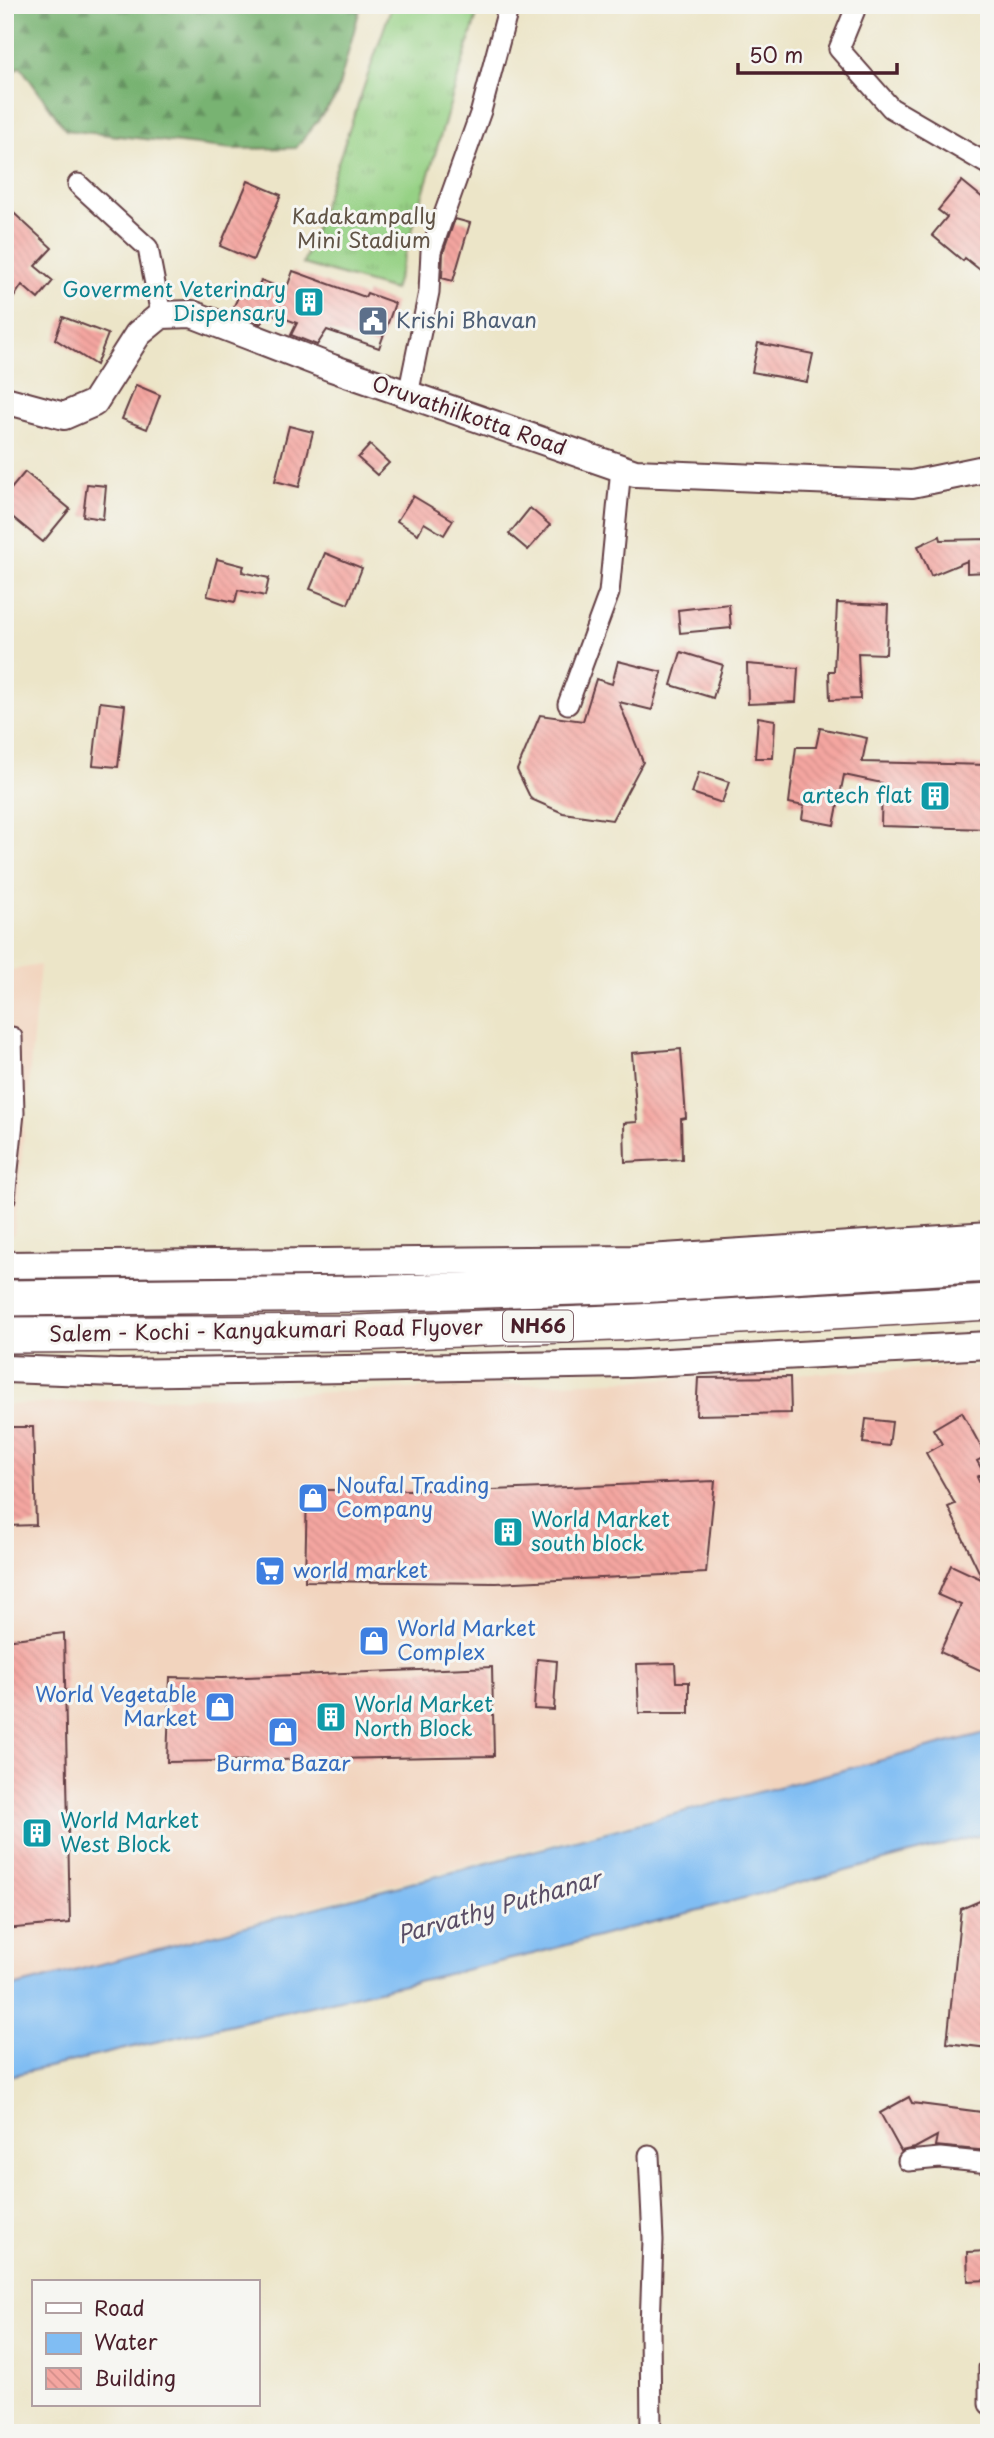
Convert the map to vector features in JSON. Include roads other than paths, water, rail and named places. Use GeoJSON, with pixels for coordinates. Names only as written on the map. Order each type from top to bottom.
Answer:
{"type":"FeatureCollection","features":[{"type":"Feature","properties":{"kind":"highway","name":"Salem - Kochi - Kanyakumari Road Flyover"},"geometry":{"type":"LineString","coordinates":[[5,1298],[361,1294],[639,1285],[989,1264]]}},
{"type":"Feature","properties":{"kind":"highway","name":"Salem - Kochi - Kanyakumari Road Flyover"},"geometry":{"type":"LineString","coordinates":[[5,1335],[357,1334],[637,1322],[989,1302]]}},
{"type":"Feature","properties":{"kind":"street"},"geometry":{"type":"LineString","coordinates":[[857,5],[839,50],[891,108],[989,165]]}},
{"type":"Feature","properties":{"kind":"street"},"geometry":{"type":"LineString","coordinates":[[408,395],[429,292],[431,251],[481,111],[506,17]]}},
{"type":"Feature","properties":{"kind":"street"},"geometry":{"type":"LineString","coordinates":[[5,400],[64,416],[94,403],[138,334],[161,314],[148,248],[78,184]]}},
{"type":"Feature","properties":{"kind":"street","name":"Oruvathilkotta Road"},"geometry":{"type":"LineString","coordinates":[[161,314],[192,314],[408,395],[635,473],[912,484],[989,468]]}},
{"type":"Feature","properties":{"kind":"street"},"geometry":{"type":"LineString","coordinates":[[568,704],[609,593],[621,468]]}},
{"type":"Feature","properties":{"kind":"street"},"geometry":{"type":"LineString","coordinates":[[5,1198],[14,1113],[12,1037]]}},
{"type":"Feature","properties":{"kind":"street"},"geometry":{"type":"LineString","coordinates":[[5,1265],[634,1259],[989,1236]]}},
{"type":"Feature","properties":{"kind":"street"},"geometry":{"type":"LineString","coordinates":[[5,1369],[118,1373],[628,1364],[989,1345]]}},
{"type":"Feature","properties":{"kind":"street"},"geometry":{"type":"LineString","coordinates":[[649,2155],[653,2240],[651,2433]]}},
{"type":"Feature","properties":{"kind":"street"},"geometry":{"type":"LineString","coordinates":[[908,2161],[940,2158],[989,2163]]}},
{"type":"Feature","properties":{"kind":"street"},"geometry":{"type":"LineString","coordinates":[[989,2368],[989,2404]]}},
{"type":"Feature","properties":{"kind":"water","name":"Parvathy Puthanar"},"geometry":{"type":"Polygon","coordinates":[[[989,1732],[989,1833],[533,1954],[5,2077],[5,1989],[989,1732]]]}},
{"type":"Feature","properties":{"kind":"place","name":"Goverment Veterinary Dispensary"},"geometry":{"type":"Point","coordinates":[309,302]}},
{"type":"Feature","properties":{"kind":"place","name":"Krishi Bhavan"},"geometry":{"type":"Point","coordinates":[373,321]}},
{"type":"Feature","properties":{"kind":"place","name":"artech flat"},"geometry":{"type":"Point","coordinates":[935,796]}},
{"type":"Feature","properties":{"kind":"place","name":"Noufal Trading Company"},"geometry":{"type":"Point","coordinates":[313,1498]}},
{"type":"Feature","properties":{"kind":"place","name":"World Market south block"},"geometry":{"type":"Point","coordinates":[508,1532]}},
{"type":"Feature","properties":{"kind":"place","name":"world market"},"geometry":{"type":"Point","coordinates":[270,1571]}},
{"type":"Feature","properties":{"kind":"place","name":"World Market Complex"},"geometry":{"type":"Point","coordinates":[374,1641]}},
{"type":"Feature","properties":{"kind":"place","name":"World Vegetable Market"},"geometry":{"type":"Point","coordinates":[220,1707]}},
{"type":"Feature","properties":{"kind":"place","name":"World Market North Block"},"geometry":{"type":"Point","coordinates":[331,1717]}},
{"type":"Feature","properties":{"kind":"place","name":"Burma Bazar"},"geometry":{"type":"Point","coordinates":[283,1732]}},
{"type":"Feature","properties":{"kind":"place","name":"World Market West Block"},"geometry":{"type":"Point","coordinates":[37,1833]}},
{"type":"Feature","properties":{"kind":"park label","name":"Kadakampally Mini Stadium"},"geometry":{"type":"Point","coordinates":[364,229]}}]}
